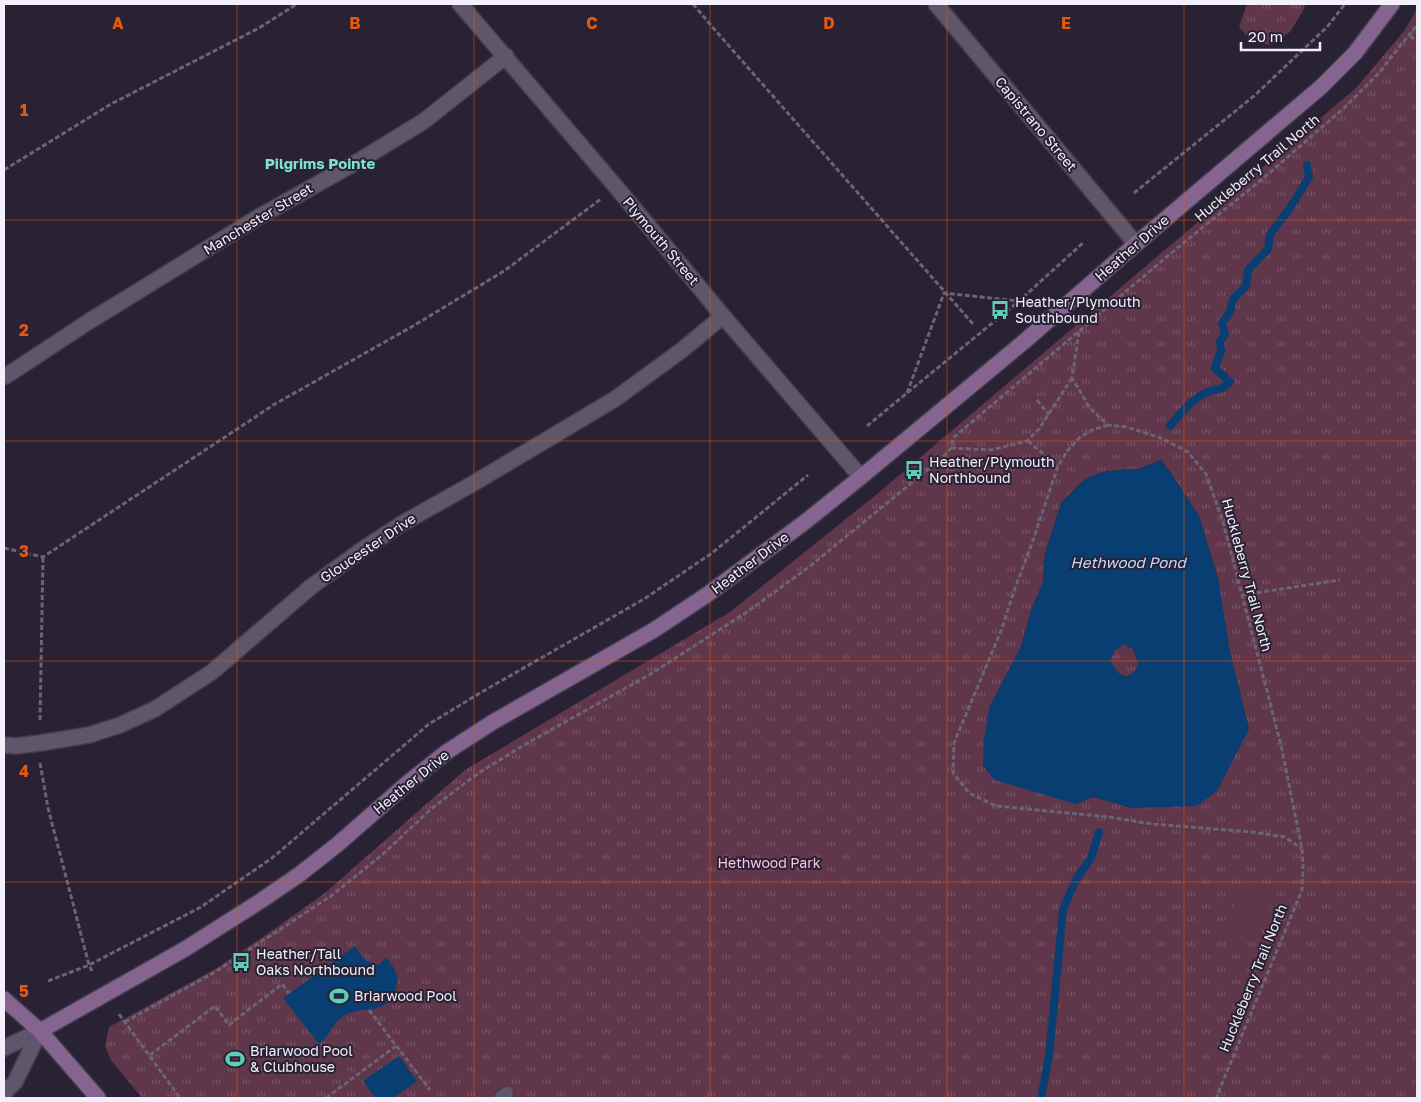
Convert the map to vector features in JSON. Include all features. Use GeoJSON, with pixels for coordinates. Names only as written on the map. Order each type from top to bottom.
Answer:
{"type":"FeatureCollection","features":[{"type":"Feature","properties":{"kind":"street","name":"Plymouth Street"},"geometry":{"type":"LineString","coordinates":[[460,4],[861,477]]}},
{"type":"Feature","properties":{"kind":"street","name":"Capistrano Street"},"geometry":{"type":"LineString","coordinates":[[936,4],[1136,244]]}},
{"type":"Feature","properties":{"kind":"street","name":"Heather Drive"},"geometry":{"type":"LineString","coordinates":[[4,1048],[40,1031],[185,949],[262,900],[300,874],[338,844],[410,781],[448,751],[493,722],[654,630],[708,594],[806,522],[1026,340],[1321,87],[1354,53],[1392,4]]}},
{"type":"Feature","properties":{"kind":"street","name":"Manchester Street"},"geometry":{"type":"LineString","coordinates":[[6,376],[88,322],[257,218],[362,159],[424,121],[506,56]]}},
{"type":"Feature","properties":{"kind":"street","name":"Gloucester Drive"},"geometry":{"type":"LineString","coordinates":[[4,745],[40,744],[89,735],[120,725],[155,709],[212,672],[312,586],[363,549],[403,523],[474,484],[615,399],[682,350],[723,316]]}},
{"type":"Feature","properties":{"kind":"street"},"geometry":{"type":"LineString","coordinates":[[4,999],[40,1031],[98,1098]]}},
{"type":"Feature","properties":{"kind":"street"},"geometry":{"type":"LineString","coordinates":[[4,1093],[15,1082],[40,1031]]}},
{"type":"Feature","properties":{"kind":"path"},"geometry":{"type":"LineString","coordinates":[[4,170],[111,104],[259,28],[297,4]]}},
{"type":"Feature","properties":{"kind":"path"},"geometry":{"type":"LineString","coordinates":[[693,4],[973,324]]}},
{"type":"Feature","properties":{"kind":"path"},"geometry":{"type":"LineString","coordinates":[[1134,193],[1254,96],[1327,28],[1345,4]]}},
{"type":"Feature","properties":{"kind":"path","name":"Huckleberry Trail North"},"geometry":{"type":"LineString","coordinates":[[124,1022],[215,972],[331,896],[383,854],[431,809],[477,774],[524,745],[649,675],[746,612],[809,567],[943,457],[951,448],[953,438],[1176,249],[1260,181],[1344,108],[1378,74],[1417,25]]}},
{"type":"Feature","properties":{"kind":"path"},"geometry":{"type":"LineString","coordinates":[[1410,36],[1417,42]]}},
{"type":"Feature","properties":{"kind":"path"},"geometry":{"type":"LineString","coordinates":[[4,548],[43,557],[275,404],[413,326],[504,271],[600,200]]}},
{"type":"Feature","properties":{"kind":"path"},"geometry":{"type":"LineString","coordinates":[[867,426],[1019,301],[1084,242]]}},
{"type":"Feature","properties":{"kind":"path"},"geometry":{"type":"LineString","coordinates":[[944,293],[1019,301]]}},
{"type":"Feature","properties":{"kind":"path"},"geometry":{"type":"LineString","coordinates":[[907,393],[944,293]]}},
{"type":"Feature","properties":{"kind":"path"},"geometry":{"type":"LineString","coordinates":[[951,448],[991,450],[1027,441],[1049,415],[1072,378],[1079,331]]}},
{"type":"Feature","properties":{"kind":"path"},"geometry":{"type":"LineString","coordinates":[[1072,378],[1090,408],[1108,425],[1092,430],[1079,438],[1068,450],[1058,466],[1001,631],[954,742],[953,774],[969,793],[996,806],[1108,817],[1152,824],[1252,832],[1285,837],[1302,849]]}},
{"type":"Feature","properties":{"kind":"path"},"geometry":{"type":"LineString","coordinates":[[1036,400],[1049,415]]}},
{"type":"Feature","properties":{"kind":"path","name":"Huckleberry Trail North"},"geometry":{"type":"LineString","coordinates":[[1108,425],[1126,427],[1161,438],[1188,452],[1206,474],[1223,522],[1281,745],[1302,849],[1302,890],[1216,1098]]}},
{"type":"Feature","properties":{"kind":"path"},"geometry":{"type":"LineString","coordinates":[[1027,441],[1058,466]]}},
{"type":"Feature","properties":{"kind":"path"},"geometry":{"type":"LineString","coordinates":[[40,720],[43,557]]}},
{"type":"Feature","properties":{"kind":"path"},"geometry":{"type":"LineString","coordinates":[[1242,595],[1340,580]]}},
{"type":"Feature","properties":{"kind":"path"},"geometry":{"type":"LineString","coordinates":[[39,760],[48,808],[92,971]]}},
{"type":"Feature","properties":{"kind":"path"},"geometry":{"type":"LineString","coordinates":[[48,981],[89,965]]}},
{"type":"Feature","properties":{"kind":"path"},"geometry":{"type":"LineString","coordinates":[[150,1055],[215,1006],[229,1025],[282,984],[289,993]]}},
{"type":"Feature","properties":{"kind":"path"},"geometry":{"type":"LineString","coordinates":[[369,1010],[430,1090]]}},
{"type":"Feature","properties":{"kind":"path"},"geometry":{"type":"LineString","coordinates":[[119,1014],[180,1098]]}},
{"type":"Feature","properties":{"kind":"path"},"geometry":{"type":"LineString","coordinates":[[326,1098],[396,1046]]}},
{"type":"Feature","properties":{"kind":"green space"},"geometry":{"type":"Polygon","coordinates":[[[1247,4],[1305,4],[1290,32],[1270,45],[1251,41],[1239,27],[1247,4]]]}},
{"type":"Feature","properties":{"kind":"green space","name":"Hethwood Park"},"geometry":{"type":"Polygon","coordinates":[[[1417,9],[1417,1098],[142,1098],[111,1060],[105,1046],[109,1027],[217,968],[325,893],[465,770],[730,612],[877,494],[1356,88],[1404,31],[1417,9]],[[1161,460],[1139,469],[1103,472],[1085,479],[1061,503],[1045,554],[1043,582],[1032,608],[1021,647],[989,708],[1075,804],[1093,797],[1132,808],[1249,729],[1230,653],[1218,579],[1199,516],[1161,460]]]}},
{"type":"Feature","properties":{"kind":"green space"},"geometry":{"type":"Polygon","coordinates":[[[1124,644],[1133,649],[1139,665],[1133,673],[1126,677],[1118,673],[1110,661],[1115,650],[1124,644]]]}},
{"type":"Feature","properties":{"kind":"green space"},"geometry":{"type":"Polygon","coordinates":[[[1242,881],[1274,893],[1257,943],[1225,932],[1242,881]]]}},
{"type":"Feature","properties":{"kind":"water","name":"Hethwood Pond"},"geometry":{"type":"Polygon","coordinates":[[[1160,460],[1199,516],[1218,579],[1230,653],[1249,729],[1217,791],[1197,806],[1132,808],[1093,797],[1075,804],[995,780],[983,766],[984,739],[989,708],[1021,647],[1032,608],[1043,582],[1045,554],[1061,503],[1085,479],[1103,472],[1139,469],[1160,460]],[[1124,644],[1115,650],[1110,661],[1118,673],[1126,677],[1133,673],[1139,665],[1133,649],[1124,644]]]}},
{"type":"Feature","properties":{"kind":"water","name":"Briarwood Pool"},"geometry":{"type":"Polygon","coordinates":[[[355,946],[366,961],[379,965],[386,957],[396,971],[396,988],[387,1004],[373,1009],[350,1013],[342,1017],[319,1044],[283,998],[355,946]]]}},
{"type":"Feature","properties":{"kind":"water"},"geometry":{"type":"Polygon","coordinates":[[[399,1056],[417,1081],[393,1098],[375,1098],[363,1081],[399,1056]]]}},
{"type":"Feature","properties":{"kind":"waterway"},"geometry":{"type":"LineString","coordinates":[[1170,426],[1195,399],[1209,391],[1223,388],[1230,382],[1215,368],[1221,351],[1220,341],[1225,334],[1222,323],[1230,312],[1233,299],[1246,286],[1248,270],[1268,249],[1270,234],[1290,208],[1309,177],[1307,165]]}},
{"type":"Feature","properties":{"kind":"waterway"},"geometry":{"type":"LineString","coordinates":[[1041,1098],[1049,1056],[1063,909],[1077,878],[1091,858],[1099,832]]}},
{"type":"Feature","properties":{"kind":"place","name":"Heather/Plymouth Southbound"},"geometry":{"type":"Point","coordinates":[1000,310]}},
{"type":"Feature","properties":{"kind":"place","name":"Heather/Plymouth Northbound"},"geometry":{"type":"Point","coordinates":[914,470]}},
{"type":"Feature","properties":{"kind":"place","name":"Heather/Tall Oaks Northbound"},"geometry":{"type":"Point","coordinates":[241,962]}},
{"type":"Feature","properties":{"kind":"place","name":"Briarwood Pool"},"geometry":{"type":"Point","coordinates":[339,996]}},
{"type":"Feature","properties":{"kind":"place","name":"Briarwood Pool & Clubhouse"},"geometry":{"type":"Point","coordinates":[235,1059]}},
{"type":"Feature","properties":{"kind":"district","name":"Pilgrims Pointe"},"geometry":{"type":"Point","coordinates":[320,164]}}]}
